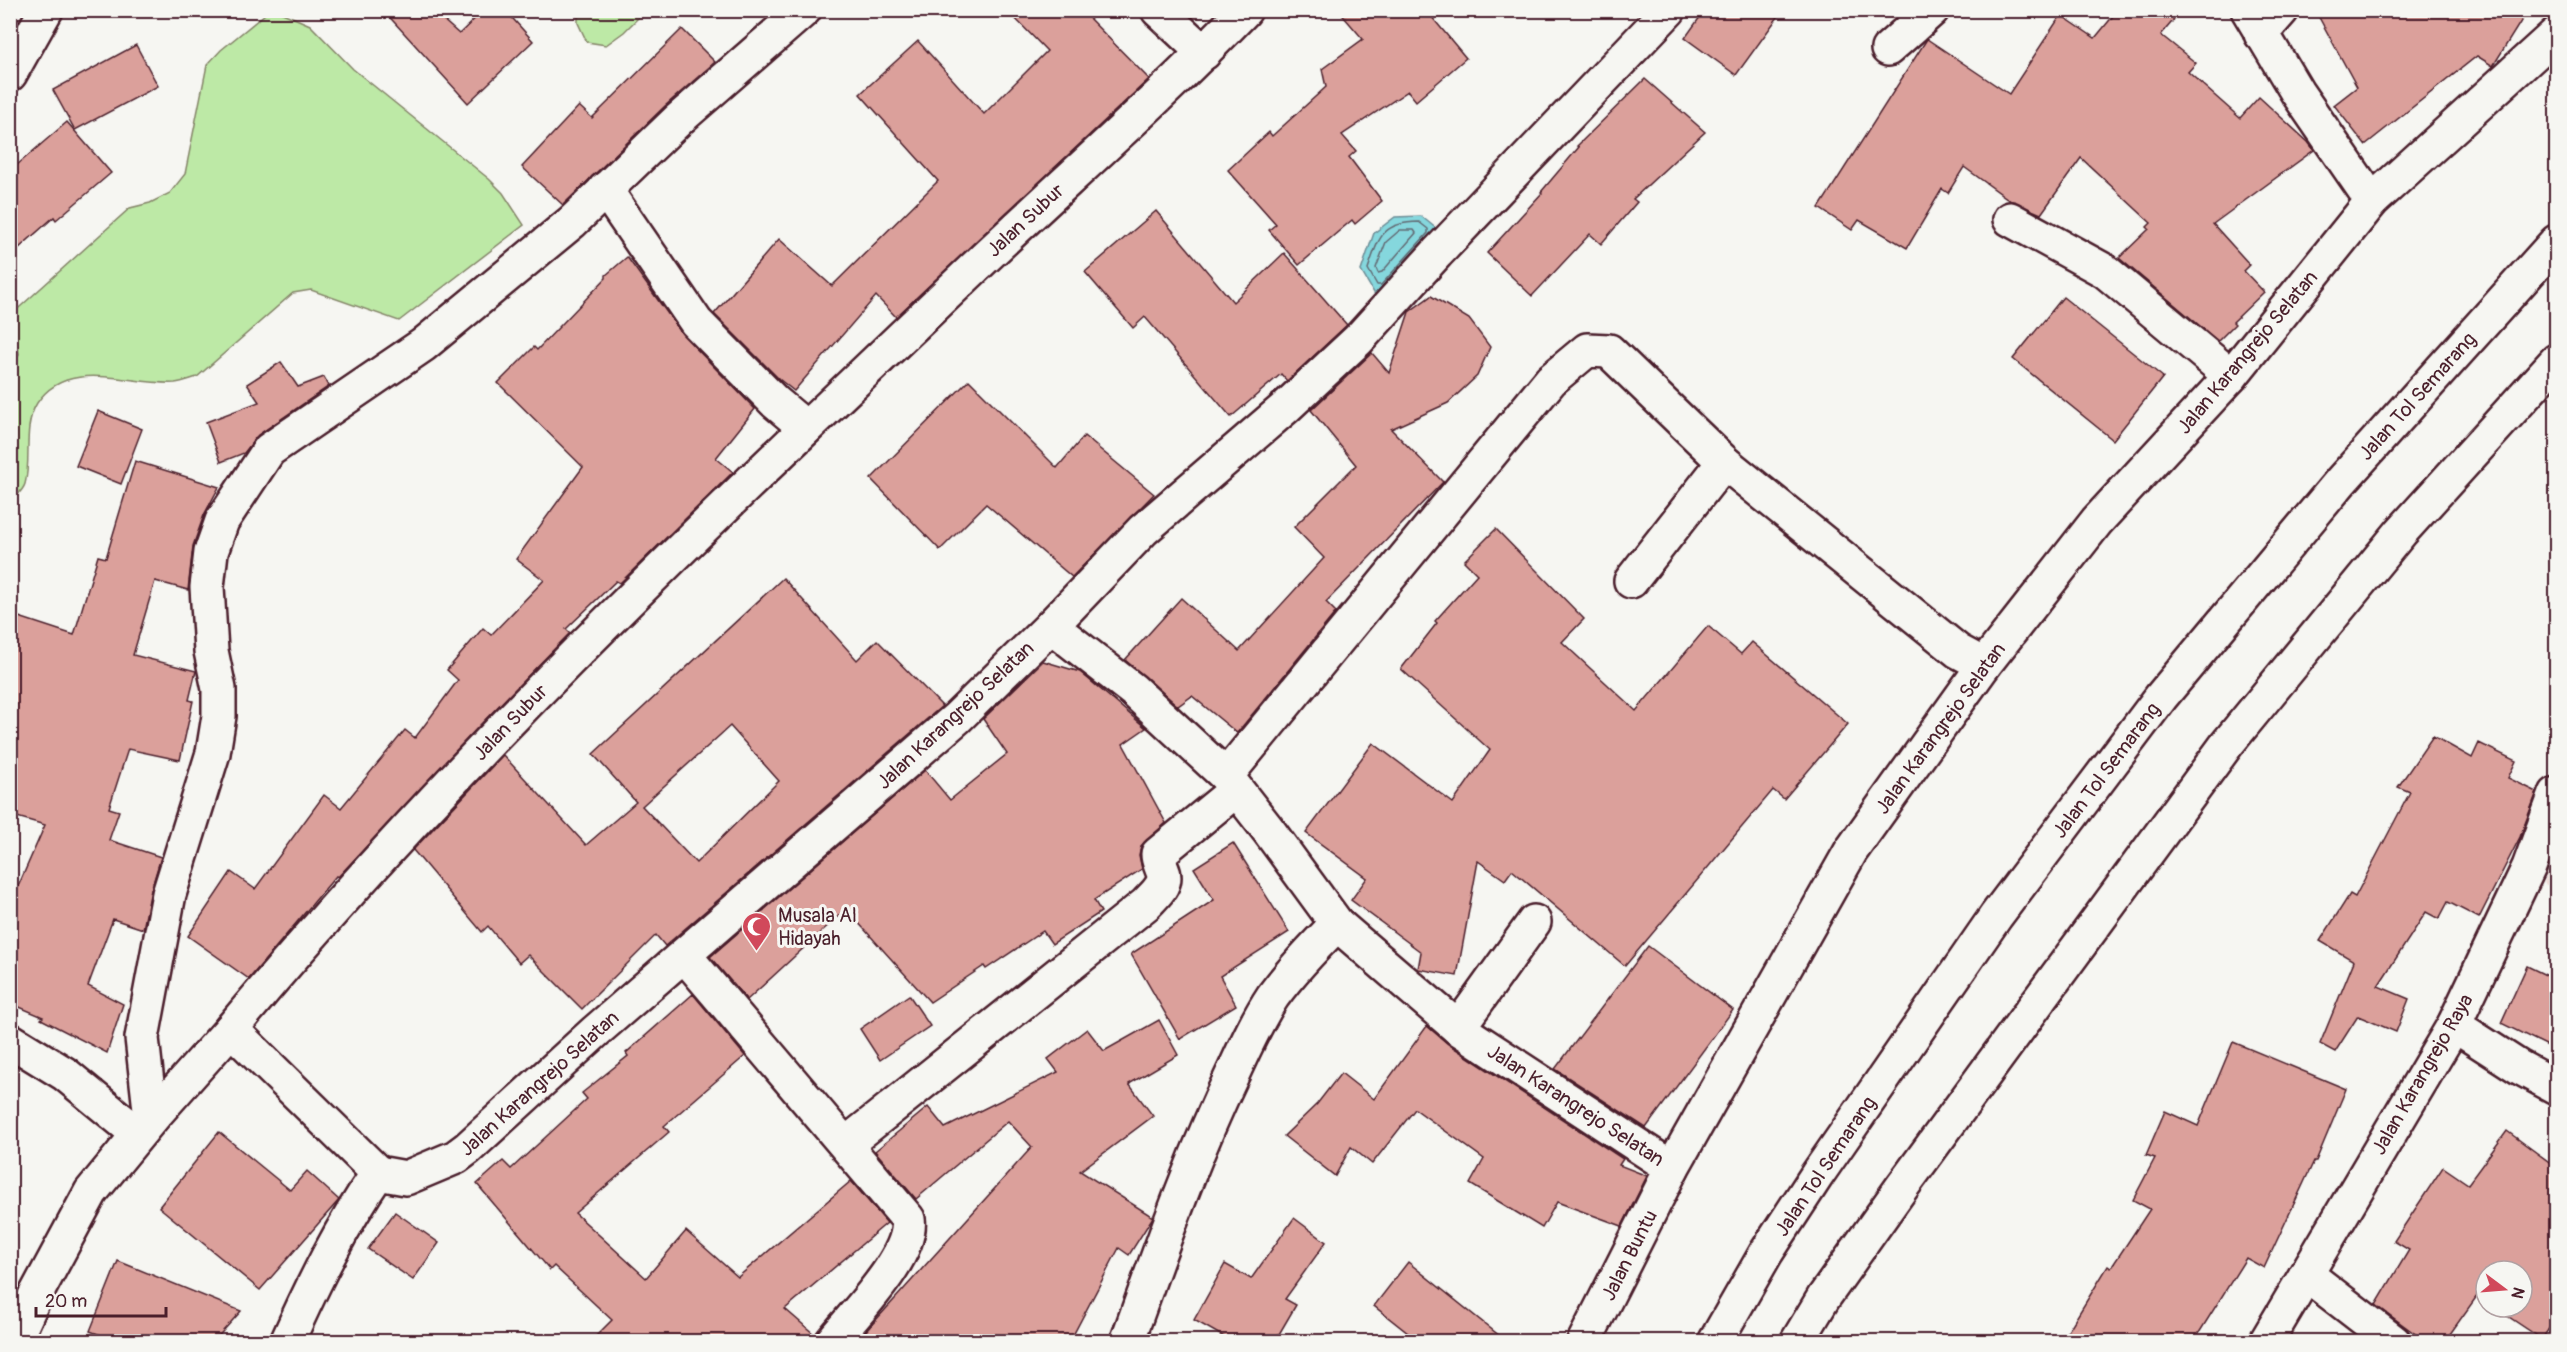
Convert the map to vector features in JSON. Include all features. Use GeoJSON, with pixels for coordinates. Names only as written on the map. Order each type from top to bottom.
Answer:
{"type":"FeatureCollection","features":[{"type":"Feature","properties":{"kind":"main road"},"geometry":{"type":"LineString","coordinates":[[10,74],[46,10]]}},
{"type":"Feature","properties":{"kind":"main road"},"geometry":{"type":"LineString","coordinates":[[144,1126],[142,1038],[169,894],[213,753],[219,716],[219,689],[211,651],[207,587],[211,552],[222,521],[269,450],[423,345],[572,222],[678,120],[804,10]]}},
{"type":"Feature","properties":{"kind":"main road"},"geometry":{"type":"LineString","coordinates":[[1158,10],[1204,53]]}},
{"type":"Feature","properties":{"kind":"main road","name":"Jalan Subur"},"geometry":{"type":"LineString","coordinates":[[231,1029],[352,888],[598,630],[806,429],[1204,53],[1245,10]]}},
{"type":"Feature","properties":{"kind":"main road"},"geometry":{"type":"LineString","coordinates":[[1051,626],[1143,530],[1285,408],[1358,340],[1669,10]]}},
{"type":"Feature","properties":{"kind":"main road"},"geometry":{"type":"LineString","coordinates":[[1888,49],[1932,10]]}},
{"type":"Feature","properties":{"kind":"main road"},"geometry":{"type":"LineString","coordinates":[[2264,18],[2347,167],[2372,201]]}},
{"type":"Feature","properties":{"kind":"main road","name":"Jalan Karangrejo Selatan"},"geometry":{"type":"LineString","coordinates":[[378,1173],[406,1178],[456,1157],[468,1148],[596,1031],[957,718],[1051,626],[1134,690],[1231,783],[1337,924],[1458,1028],[1672,1168],[1851,851],[1984,665],[2097,521],[2231,376],[2372,201],[2556,34]]}},
{"type":"Feature","properties":{"kind":"main road"},"geometry":{"type":"LineString","coordinates":[[605,189],[696,322],[775,402],[806,429]]}},
{"type":"Feature","properties":{"kind":"main road"},"geometry":{"type":"LineString","coordinates":[[2010,219],[2079,255],[2104,272],[2231,376]]}},
{"type":"Feature","properties":{"kind":"main road","name":"Jalan Tol Semarang"},"geometry":{"type":"LineString","coordinates":[[1715,1341],[1766,1253],[1817,1175],[1996,916],[2161,697],[2341,481],[2556,242]]}},
{"type":"Feature","properties":{"kind":"main road"},"geometry":{"type":"LineString","coordinates":[[846,1144],[1146,904],[1163,884],[1164,874],[1158,861],[1158,854],[1231,783],[1478,466],[1551,380],[1587,350],[1610,351],[1724,462],[1958,651],[1984,665]]}},
{"type":"Feature","properties":{"kind":"main road"},"geometry":{"type":"LineString","coordinates":[[1797,1341],[1824,1297],[1902,1187],[2227,744],[2401,531],[2556,361]]}},
{"type":"Feature","properties":{"kind":"main road"},"geometry":{"type":"LineString","coordinates":[[1631,581],[1724,462]]}},
{"type":"Feature","properties":{"kind":"main road","name":"Jalan Karangrejo Raya"},"geometry":{"type":"LineString","coordinates":[[2266,1341],[2454,1025],[2529,867],[2556,795]]}},
{"type":"Feature","properties":{"kind":"main road"},"geometry":{"type":"LineString","coordinates":[[1458,1028],[1534,921]]}},
{"type":"Feature","properties":{"kind":"main road"},"geometry":{"type":"LineString","coordinates":[[1127,1341],[1170,1223],[1216,1108],[1252,1032],[1272,998],[1295,967],[1337,924]]}},
{"type":"Feature","properties":{"kind":"main road"},"geometry":{"type":"LineString","coordinates":[[685,956],[908,1219],[910,1229],[905,1247],[891,1268],[832,1341]]}},
{"type":"Feature","properties":{"kind":"main road"},"geometry":{"type":"LineString","coordinates":[[2454,1025],[2519,1067],[2556,1087]]}},
{"type":"Feature","properties":{"kind":"main road"},"geometry":{"type":"LineString","coordinates":[[14,1341],[22,1295],[91,1192],[144,1126],[231,1029],[378,1173],[351,1211],[324,1260],[287,1341]]}},
{"type":"Feature","properties":{"kind":"main road"},"geometry":{"type":"LineString","coordinates":[[10,1040],[144,1126]]}},
{"type":"Feature","properties":{"kind":"main road","name":"Jalan Buntu"},"geometry":{"type":"LineString","coordinates":[[1584,1341],[1672,1168]]}},
{"type":"Feature","properties":{"kind":"main road"},"geometry":{"type":"LineString","coordinates":[[2306,1274],[2394,1341]]}},
{"type":"Feature","properties":{"kind":"shaded area"},"geometry":{"type":"Polygon","coordinates":[[[2556,852],[2556,892],[2544,883],[2556,852]]]}},
{"type":"Feature","properties":{"kind":"green space"},"geometry":{"type":"Polygon","coordinates":[[[270,10],[278,11],[310,25],[353,69],[489,179],[503,193],[524,225],[399,321],[311,290],[293,293],[197,377],[175,383],[101,376],[65,380],[50,389],[32,412],[28,433],[28,464],[25,484],[11,502],[11,369],[19,354],[11,315],[130,208],[150,203],[170,193],[185,174],[207,65],[221,50],[270,10]]]}},
{"type":"Feature","properties":{"kind":"green space"},"geometry":{"type":"Polygon","coordinates":[[[578,10],[645,11],[624,32],[606,45],[587,42],[578,23],[578,10]]]}},
{"type":"Feature","properties":{"kind":"water"},"geometry":{"type":"Polygon","coordinates":[[[1421,216],[1438,230],[1377,298],[1361,271],[1374,233],[1395,217],[1421,216]]]}},
{"type":"Feature","properties":{"kind":"building"},"geometry":{"type":"Polygon","coordinates":[[[383,10],[432,10],[459,34],[484,10],[505,10],[533,41],[468,103],[383,10]]]}},
{"type":"Feature","properties":{"kind":"building"},"geometry":{"type":"Polygon","coordinates":[[[1007,10],[1081,10],[1149,79],[896,317],[876,296],[794,391],[714,314],[779,239],[832,286],[938,181],[860,94],[918,41],[984,114],[1047,51],[1007,10]]]}},
{"type":"Feature","properties":{"kind":"building"},"geometry":{"type":"Polygon","coordinates":[[[1338,10],[1426,10],[1466,58],[1416,101],[1408,91],[1342,135],[1356,151],[1349,157],[1382,201],[1355,224],[1352,220],[1299,265],[1269,230],[1276,224],[1228,170],[1269,132],[1272,136],[1326,87],[1322,69],[1363,39],[1338,10]]]}},
{"type":"Feature","properties":{"kind":"building"},"geometry":{"type":"Polygon","coordinates":[[[1705,10],[1783,10],[1736,75],[1685,38],[1705,10]]]}},
{"type":"Feature","properties":{"kind":"building"},"geometry":{"type":"Polygon","coordinates":[[[2118,10],[2182,10],[2161,35],[2196,63],[2188,72],[2240,118],[2259,97],[2314,150],[2213,224],[2250,265],[2244,271],[2264,292],[2233,322],[2235,324],[2218,341],[2119,258],[2149,229],[2147,227],[2151,223],[2081,158],[2041,214],[2011,201],[1964,167],[1948,193],[1942,189],[1907,248],[1859,220],[1852,230],[1819,208],[1927,39],[2009,94],[2061,15],[2095,38],[2118,10]]]}},
{"type":"Feature","properties":{"kind":"building"},"geometry":{"type":"Polygon","coordinates":[[[2315,10],[2528,10],[2493,66],[2477,56],[2365,145],[2334,105],[2357,87],[2315,10]]]}},
{"type":"Feature","properties":{"kind":"building"},"geometry":{"type":"Polygon","coordinates":[[[682,29],[715,62],[665,106],[563,205],[522,167],[579,106],[592,118],[682,29]]]}},
{"type":"Feature","properties":{"kind":"building"},"geometry":{"type":"Polygon","coordinates":[[[136,45],[158,86],[75,130],[53,90],[136,45]]]}},
{"type":"Feature","properties":{"kind":"building"},"geometry":{"type":"Polygon","coordinates":[[[1645,79],[1705,132],[1633,199],[1637,202],[1601,244],[1590,234],[1532,296],[1487,253],[1542,193],[1579,147],[1577,146],[1645,79]]]}},
{"type":"Feature","properties":{"kind":"building"},"geometry":{"type":"Polygon","coordinates":[[[67,122],[111,173],[56,220],[54,217],[10,256],[10,171],[67,122]]]}},
{"type":"Feature","properties":{"kind":"building"},"geometry":{"type":"Polygon","coordinates":[[[1156,211],[1233,302],[1284,253],[1347,325],[1287,381],[1281,374],[1231,417],[1145,317],[1133,328],[1085,272],[1156,211]]]}},
{"type":"Feature","properties":{"kind":"building"},"geometry":{"type":"Polygon","coordinates":[[[627,257],[683,335],[755,409],[716,458],[733,472],[620,583],[616,581],[566,629],[570,633],[338,877],[336,876],[249,979],[188,936],[231,872],[255,889],[324,795],[341,808],[405,730],[415,738],[458,680],[447,670],[483,628],[491,635],[544,580],[516,559],[583,467],[498,383],[534,347],[537,350],[606,278],[606,275],[627,257]]]}},
{"type":"Feature","properties":{"kind":"building"},"geometry":{"type":"Polygon","coordinates":[[[1431,296],[1469,319],[1490,347],[1477,376],[1448,403],[1391,429],[1443,482],[1326,602],[1336,612],[1237,733],[1192,696],[1178,706],[1125,660],[1181,598],[1239,651],[1324,558],[1294,527],[1356,465],[1311,410],[1372,353],[1389,373],[1409,312],[1431,296]]]}},
{"type":"Feature","properties":{"kind":"building"},"geometry":{"type":"Polygon","coordinates":[[[2063,297],[2163,377],[2113,440],[2013,359],[2063,297]]]}},
{"type":"Feature","properties":{"kind":"building"},"geometry":{"type":"Polygon","coordinates":[[[281,362],[298,387],[324,377],[329,386],[258,435],[244,453],[221,462],[206,422],[259,402],[247,384],[281,362]]]}},
{"type":"Feature","properties":{"kind":"building"},"geometry":{"type":"Polygon","coordinates":[[[969,380],[1057,468],[1084,436],[1154,494],[1072,577],[986,504],[940,550],[871,479],[969,380]]]}},
{"type":"Feature","properties":{"kind":"building"},"geometry":{"type":"Polygon","coordinates":[[[98,411],[142,429],[121,484],[76,466],[98,411]]]}},
{"type":"Feature","properties":{"kind":"building"},"geometry":{"type":"Polygon","coordinates":[[[135,461],[219,487],[204,515],[193,546],[188,590],[155,581],[133,655],[196,671],[189,700],[193,701],[180,760],[128,749],[109,808],[119,811],[109,840],[161,857],[143,929],[113,919],[88,986],[123,1004],[107,1053],[41,1019],[43,1017],[10,1003],[10,905],[45,825],[10,815],[10,614],[74,635],[98,556],[106,558],[135,461]]]}},
{"type":"Feature","properties":{"kind":"building"},"geometry":{"type":"Polygon","coordinates":[[[1496,529],[1584,619],[1562,642],[1636,711],[1708,626],[1741,654],[1752,642],[1848,724],[1784,799],[1773,790],[1625,966],[1512,870],[1505,880],[1478,861],[1457,976],[1418,969],[1421,952],[1351,900],[1367,878],[1306,833],[1373,743],[1453,803],[1490,750],[1401,669],[1437,623],[1435,621],[1477,574],[1464,561],[1496,529]]]}},
{"type":"Feature","properties":{"kind":"building"},"geometry":{"type":"Polygon","coordinates":[[[783,578],[857,660],[877,640],[942,706],[665,946],[656,935],[582,1009],[528,955],[519,963],[488,926],[482,932],[413,850],[503,755],[586,845],[636,802],[593,754],[783,578]],[[730,726],[642,806],[696,863],[779,781],[730,726]]]}},
{"type":"Feature","properties":{"kind":"building"},"geometry":{"type":"Polygon","coordinates":[[[1043,661],[1080,672],[1146,728],[1123,744],[1166,823],[1141,846],[1139,855],[1142,869],[1094,900],[1101,912],[1052,944],[1043,931],[986,969],[984,966],[930,1002],[846,909],[747,1000],[710,957],[925,770],[950,800],[1007,754],[983,719],[1043,661]]]}},
{"type":"Feature","properties":{"kind":"building"},"geometry":{"type":"Polygon","coordinates":[[[2433,736],[2472,758],[2479,743],[2516,761],[2508,778],[2537,792],[2520,837],[2479,918],[2448,902],[2439,919],[2426,912],[2378,986],[2409,999],[2396,1032],[2358,1016],[2335,1052],[2320,1044],[2354,961],[2320,941],[2350,894],[2355,897],[2410,792],[2398,787],[2433,736]]]}},
{"type":"Feature","properties":{"kind":"building"},"geometry":{"type":"Polygon","coordinates":[[[1233,843],[1289,932],[1220,976],[1236,1005],[1180,1039],[1131,954],[1214,900],[1194,868],[1233,843]]]}},
{"type":"Feature","properties":{"kind":"building"},"geometry":{"type":"Polygon","coordinates":[[[1648,946],[1733,1010],[1646,1128],[1555,1069],[1648,946]]]}},
{"type":"Feature","properties":{"kind":"building"},"geometry":{"type":"Polygon","coordinates":[[[2527,966],[2556,980],[2556,1050],[2501,1023],[2527,966]]]}},
{"type":"Feature","properties":{"kind":"building"},"geometry":{"type":"Polygon","coordinates":[[[693,994],[745,1056],[664,1126],[669,1132],[575,1213],[646,1278],[686,1231],[738,1277],[851,1181],[887,1223],[785,1309],[815,1335],[814,1341],[591,1341],[612,1320],[554,1266],[550,1270],[477,1184],[503,1161],[511,1169],[587,1099],[582,1093],[628,1056],[626,1053],[693,994]]]}},
{"type":"Feature","properties":{"kind":"building"},"geometry":{"type":"Polygon","coordinates":[[[909,995],[930,1026],[880,1060],[860,1029],[909,995]]]}},
{"type":"Feature","properties":{"kind":"building"},"geometry":{"type":"Polygon","coordinates":[[[1159,1020],[1178,1055],[1129,1084],[1153,1116],[1080,1171],[1153,1217],[1129,1255],[1119,1248],[1070,1341],[857,1341],[1032,1147],[1008,1121],[916,1199],[875,1151],[928,1107],[945,1128],[1058,1072],[1048,1059],[1087,1029],[1104,1051],[1159,1020]]]}},
{"type":"Feature","properties":{"kind":"building"},"geometry":{"type":"Polygon","coordinates":[[[1427,1026],[1448,1044],[1623,1159],[1619,1165],[1647,1176],[1622,1226],[1557,1202],[1542,1228],[1470,1184],[1484,1159],[1415,1109],[1372,1164],[1351,1147],[1335,1176],[1284,1136],[1317,1104],[1341,1073],[1374,1099],[1427,1026]]]}},
{"type":"Feature","properties":{"kind":"building"},"geometry":{"type":"Polygon","coordinates":[[[2233,1042],[2346,1089],[2316,1161],[2264,1268],[2246,1258],[2194,1341],[2062,1341],[2108,1266],[2111,1268],[2150,1209],[2133,1200],[2155,1158],[2146,1155],[2165,1111],[2198,1126],[2233,1042]]]}},
{"type":"Feature","properties":{"kind":"building"},"geometry":{"type":"Polygon","coordinates":[[[2507,1131],[2556,1167],[2556,1318],[2542,1339],[2512,1319],[2534,1319],[2534,1259],[2474,1259],[2474,1300],[2445,1341],[2425,1341],[2376,1305],[2409,1250],[2394,1241],[2443,1167],[2468,1184],[2507,1131]]]}},
{"type":"Feature","properties":{"kind":"building"},"geometry":{"type":"Polygon","coordinates":[[[219,1132],[290,1190],[307,1171],[339,1200],[260,1290],[159,1207],[219,1132]]]}},
{"type":"Feature","properties":{"kind":"building"},"geometry":{"type":"Polygon","coordinates":[[[395,1212],[439,1243],[413,1280],[368,1249],[395,1212]]]}},
{"type":"Feature","properties":{"kind":"building"},"geometry":{"type":"Polygon","coordinates":[[[1294,1218],[1326,1242],[1285,1299],[1296,1305],[1275,1341],[1231,1341],[1194,1320],[1225,1264],[1251,1279],[1294,1218]]]}},
{"type":"Feature","properties":{"kind":"building"},"geometry":{"type":"Polygon","coordinates":[[[118,1261],[241,1311],[214,1341],[117,1341],[90,1331],[118,1261]]]}},
{"type":"Feature","properties":{"kind":"building"},"geometry":{"type":"Polygon","coordinates":[[[1408,1262],[1506,1341],[1418,1341],[1374,1306],[1408,1262]]]}},
{"type":"Feature","properties":{"kind":"place","name":"Musala Al Hidayah"},"geometry":{"type":"Point","coordinates":[757,952]}}]}
